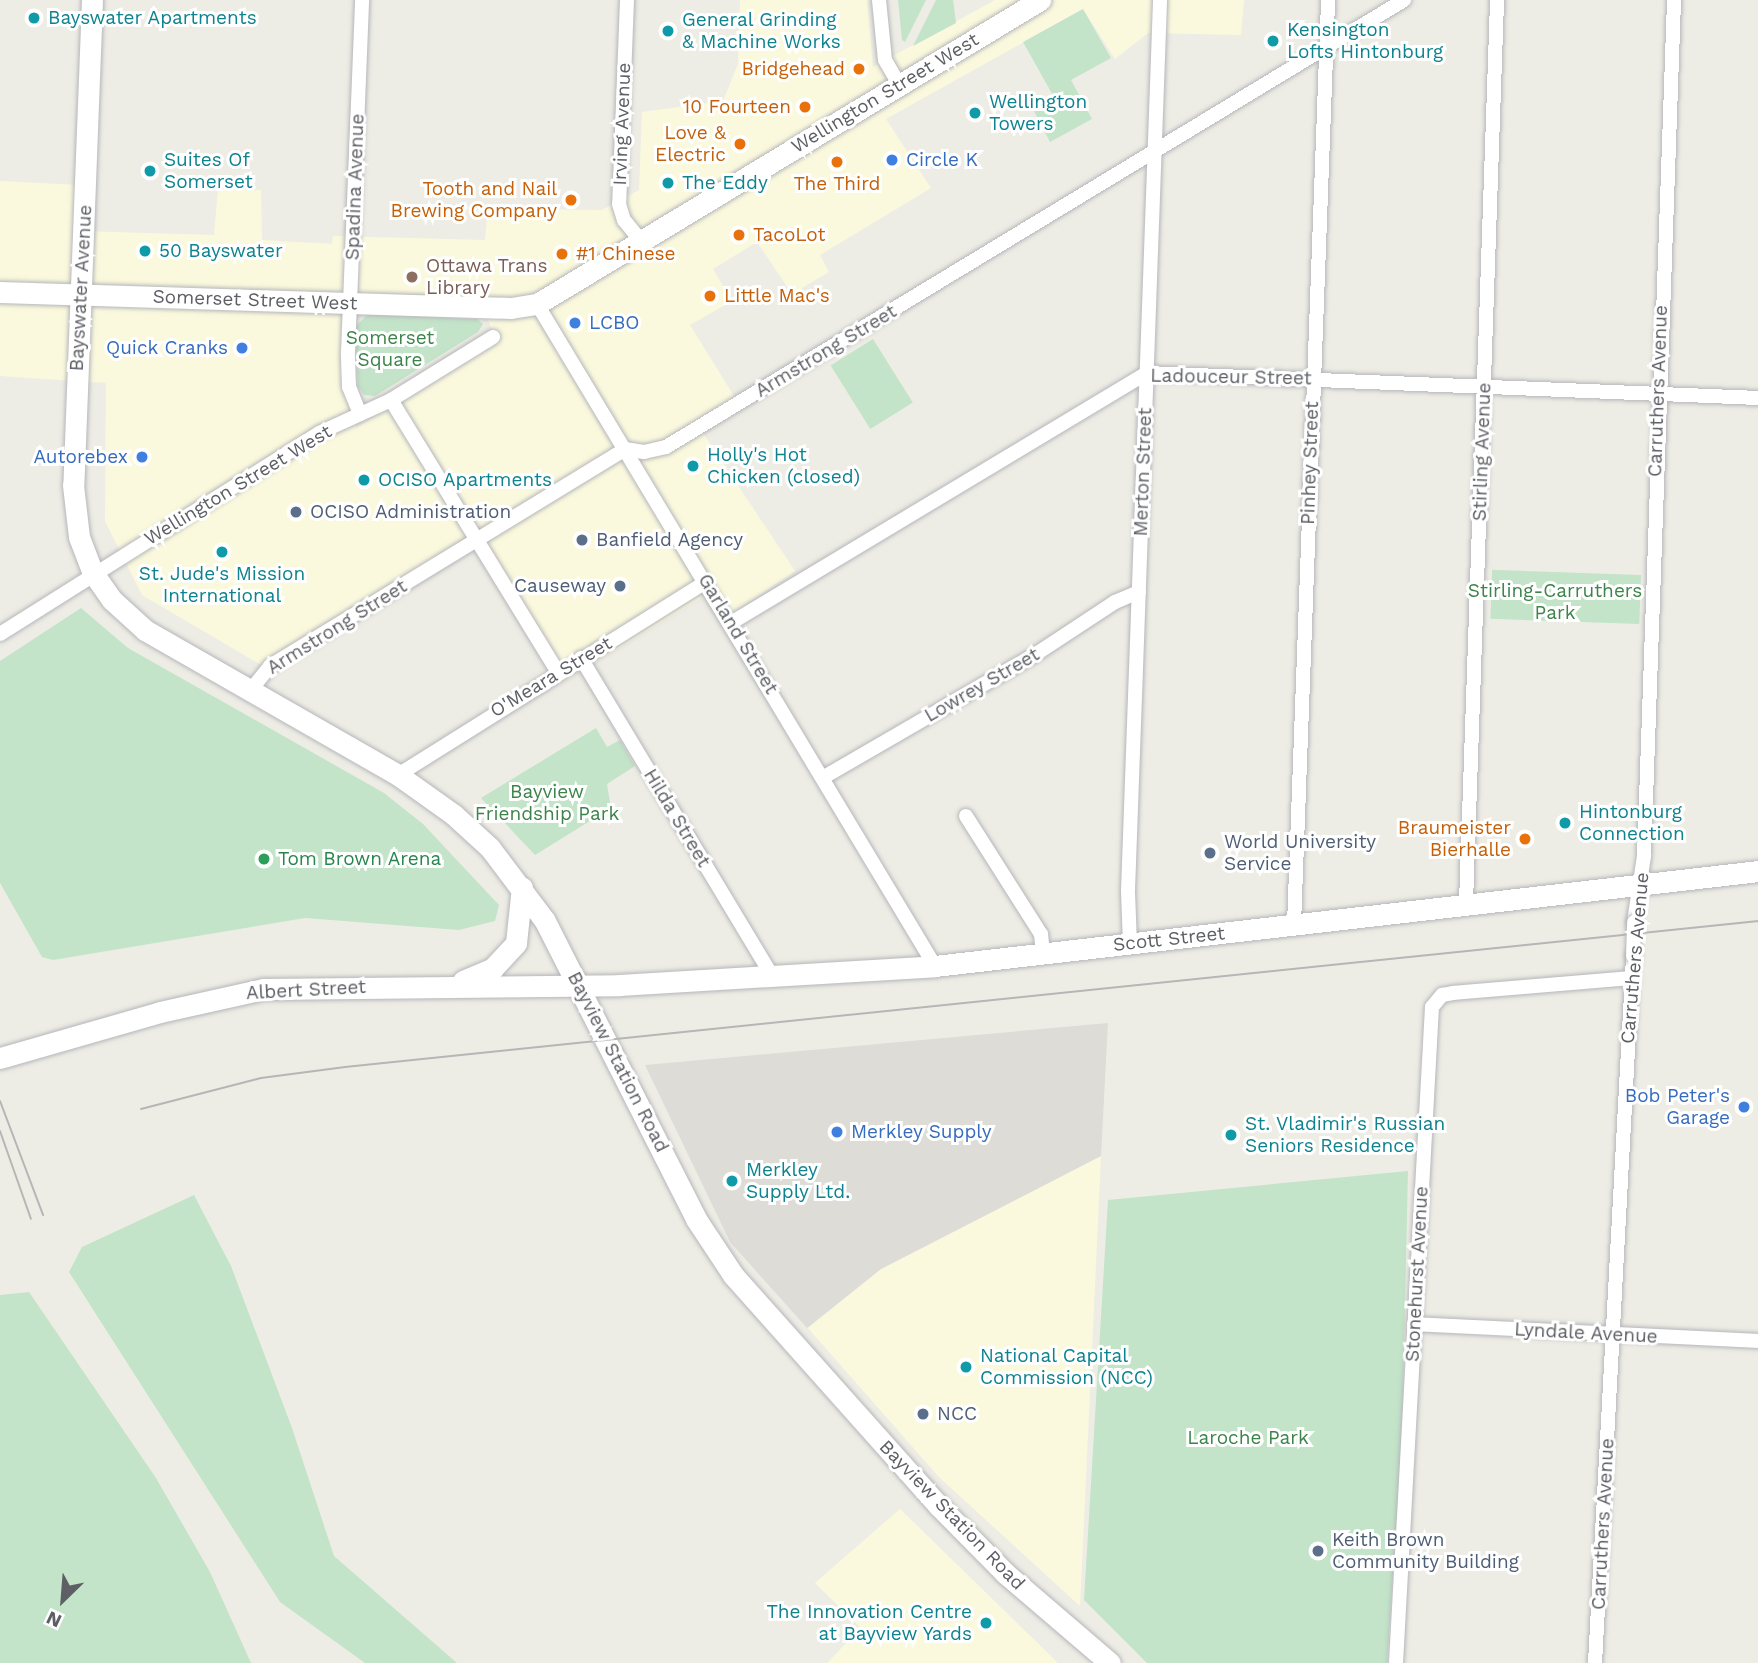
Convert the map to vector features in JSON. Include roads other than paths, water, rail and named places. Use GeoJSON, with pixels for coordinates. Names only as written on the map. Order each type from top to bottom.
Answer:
{"type":"FeatureCollection","features":[{"type":"Feature","properties":{"kind":"main road","name":"Bayswater Avenue"},"geometry":{"type":"LineString","coordinates":[[92,0],[72,485],[79,537],[93,573]]}},
{"type":"Feature","properties":{"kind":"main road","name":"Wellington Street West"},"geometry":{"type":"LineString","coordinates":[[511,307],[537,304],[1040,0]]}},
{"type":"Feature","properties":{"kind":"main road","name":"Somerset Street West"},"geometry":{"type":"LineString","coordinates":[[0,292],[511,307]]}},
{"type":"Feature","properties":{"kind":"main road","name":"Bayview Station Road"},"geometry":{"type":"LineString","coordinates":[[93,573],[135,623],[398,775],[465,824],[522,887],[579,985],[696,1219],[733,1275],[938,1505],[1073,1634],[1110,1663]]}},
{"type":"Feature","properties":{"kind":"main road","name":"Scott Street"},"geometry":{"type":"LineString","coordinates":[[579,985],[773,978],[935,965],[1758,871]]}},
{"type":"Feature","properties":{"kind":"main road"},"geometry":{"type":"LineString","coordinates":[[446,986],[486,973],[508,955],[521,925],[522,887]]}},
{"type":"Feature","properties":{"kind":"main road","name":"Albert Street"},"geometry":{"type":"LineString","coordinates":[[0,1058],[97,1030],[264,989],[579,985]]}},
{"type":"Feature","properties":{"kind":"main road","name":"Bayview Station Road"},"geometry":{"type":"LineString","coordinates":[[1073,1634],[1095,1663]]}},
{"type":"Feature","properties":{"kind":"street","name":"Spadina Avenue"},"geometry":{"type":"LineString","coordinates":[[360,414],[349,384],[362,0]]}},
{"type":"Feature","properties":{"kind":"street","name":"Irving Avenue"},"geometry":{"type":"LineString","coordinates":[[627,0],[619,204],[624,220],[641,241]]}},
{"type":"Feature","properties":{"kind":"street"},"geometry":{"type":"LineString","coordinates":[[879,0],[885,60],[899,84]]}},
{"type":"Feature","properties":{"kind":"street","name":"Merton Street"},"geometry":{"type":"LineString","coordinates":[[1130,944],[1139,592],[1160,0]]}},
{"type":"Feature","properties":{"kind":"street","name":"Pinhey Street"},"geometry":{"type":"LineString","coordinates":[[1294,925],[1328,0]]}},
{"type":"Feature","properties":{"kind":"street","name":"Armstrong Street"},"geometry":{"type":"LineString","coordinates":[[250,691],[270,666],[625,449],[644,452],[666,447],[1404,0]]}},
{"type":"Feature","properties":{"kind":"street","name":"Stirling Avenue"},"geometry":{"type":"LineString","coordinates":[[1466,903],[1497,0]]}},
{"type":"Feature","properties":{"kind":"street","name":"Carruthers Avenue"},"geometry":{"type":"LineString","coordinates":[[1595,1663],[1630,978],[1634,922],[1644,856],[1648,629],[1660,394],[1674,0]]}},
{"type":"Feature","properties":{"kind":"street","name":"Garland Street"},"geometry":{"type":"LineString","coordinates":[[537,304],[935,965]]}},
{"type":"Feature","properties":{"kind":"street","name":"Wellington Street West"},"geometry":{"type":"LineString","coordinates":[[0,634],[319,433],[391,400],[493,337]]}},
{"type":"Feature","properties":{"kind":"street","name":"Ladouceur Street"},"geometry":{"type":"LineString","coordinates":[[731,623],[1147,373],[1758,398]]}},
{"type":"Feature","properties":{"kind":"street"},"geometry":{"type":"LineString","coordinates":[[391,400],[558,672]]}},
{"type":"Feature","properties":{"kind":"street","name":"O'Meara Street"},"geometry":{"type":"LineString","coordinates":[[398,775],[558,672],[706,582]]}},
{"type":"Feature","properties":{"kind":"street","name":"Lowrey Street"},"geometry":{"type":"LineString","coordinates":[[824,777],[1033,656],[1115,601],[1139,592]]}},
{"type":"Feature","properties":{"kind":"street","name":"Hilda Street"},"geometry":{"type":"LineString","coordinates":[[581,658],[773,978]]}},
{"type":"Feature","properties":{"kind":"street"},"geometry":{"type":"LineString","coordinates":[[966,816],[1041,934],[1043,953]]}},
{"type":"Feature","properties":{"kind":"street","name":"Stonehurst Avenue"},"geometry":{"type":"LineString","coordinates":[[1396,1663],[1432,1007],[1442,995],[1453,993],[1630,978]]}},
{"type":"Feature","properties":{"kind":"street","name":"Lyndale Avenue"},"geometry":{"type":"LineString","coordinates":[[1414,1324],[1758,1341]]}},
{"type":"Feature","properties":{"kind":"tram line"},"geometry":{"type":"LineString","coordinates":[[141,1109],[261,1078],[345,1067],[1758,921]]}},
{"type":"Feature","properties":{"kind":"tram line"},"geometry":{"type":"LineString","coordinates":[[0,1101],[43,1215]]}},
{"type":"Feature","properties":{"kind":"tram line"},"geometry":{"type":"LineString","coordinates":[[0,1131],[31,1219]]}},
{"type":"Feature","properties":{"kind":"place","name":"Bayswater Apartments"},"geometry":{"type":"Point","coordinates":[34,18]}},
{"type":"Feature","properties":{"kind":"place","name":"General Grinding & Machine Works"},"geometry":{"type":"Point","coordinates":[668,31]}},
{"type":"Feature","properties":{"kind":"place","name":"Kensington Lofts Hintonburg"},"geometry":{"type":"Point","coordinates":[1273,41]}},
{"type":"Feature","properties":{"kind":"place","name":"Bridgehead"},"geometry":{"type":"Point","coordinates":[859,69]}},
{"type":"Feature","properties":{"kind":"place","name":"10 Fourteen"},"geometry":{"type":"Point","coordinates":[805,107]}},
{"type":"Feature","properties":{"kind":"place","name":"Wellington Towers"},"geometry":{"type":"Point","coordinates":[975,113]}},
{"type":"Feature","properties":{"kind":"place","name":"Love & Electric"},"geometry":{"type":"Point","coordinates":[740,144]}},
{"type":"Feature","properties":{"kind":"place","name":"Circle K"},"geometry":{"type":"Point","coordinates":[892,160]}},
{"type":"Feature","properties":{"kind":"place","name":"The Third"},"geometry":{"type":"Point","coordinates":[837,162]}},
{"type":"Feature","properties":{"kind":"place","name":"Suites Of Somerset"},"geometry":{"type":"Point","coordinates":[150,171]}},
{"type":"Feature","properties":{"kind":"place","name":"The Eddy"},"geometry":{"type":"Point","coordinates":[668,183]}},
{"type":"Feature","properties":{"kind":"place","name":"Tooth and Nail Brewing Company"},"geometry":{"type":"Point","coordinates":[571,200]}},
{"type":"Feature","properties":{"kind":"place","name":"TacoLot"},"geometry":{"type":"Point","coordinates":[739,235]}},
{"type":"Feature","properties":{"kind":"place","name":"50 Bayswater"},"geometry":{"type":"Point","coordinates":[145,251]}},
{"type":"Feature","properties":{"kind":"place","name":"#1 Chinese"},"geometry":{"type":"Point","coordinates":[562,254]}},
{"type":"Feature","properties":{"kind":"place","name":"Ottawa Trans Library"},"geometry":{"type":"Point","coordinates":[412,277]}},
{"type":"Feature","properties":{"kind":"place","name":"Little Mac's"},"geometry":{"type":"Point","coordinates":[710,296]}},
{"type":"Feature","properties":{"kind":"place","name":"LCBO"},"geometry":{"type":"Point","coordinates":[575,323]}},
{"type":"Feature","properties":{"kind":"place","name":"Quick Cranks"},"geometry":{"type":"Point","coordinates":[242,348]}},
{"type":"Feature","properties":{"kind":"place","name":"Autorebex"},"geometry":{"type":"Point","coordinates":[142,457]}},
{"type":"Feature","properties":{"kind":"place","name":"Holly's Hot Chicken (closed)"},"geometry":{"type":"Point","coordinates":[693,466]}},
{"type":"Feature","properties":{"kind":"place","name":"OCISO Apartments"},"geometry":{"type":"Point","coordinates":[364,480]}},
{"type":"Feature","properties":{"kind":"place","name":"OCISO Administration"},"geometry":{"type":"Point","coordinates":[296,512]}},
{"type":"Feature","properties":{"kind":"place","name":"Banfield Agency"},"geometry":{"type":"Point","coordinates":[582,540]}},
{"type":"Feature","properties":{"kind":"place","name":"St. Jude's Mission International"},"geometry":{"type":"Point","coordinates":[222,552]}},
{"type":"Feature","properties":{"kind":"place","name":"Causeway"},"geometry":{"type":"Point","coordinates":[620,586]}},
{"type":"Feature","properties":{"kind":"place","name":"Hintonburg Connection"},"geometry":{"type":"Point","coordinates":[1565,823]}},
{"type":"Feature","properties":{"kind":"place","name":"Braumeister Bierhalle"},"geometry":{"type":"Point","coordinates":[1525,839]}},
{"type":"Feature","properties":{"kind":"place","name":"World University Service"},"geometry":{"type":"Point","coordinates":[1210,853]}},
{"type":"Feature","properties":{"kind":"place","name":"Tom Brown Arena"},"geometry":{"type":"Point","coordinates":[264,859]}},
{"type":"Feature","properties":{"kind":"place","name":"Bob Peter's Garage"},"geometry":{"type":"Point","coordinates":[1744,1107]}},
{"type":"Feature","properties":{"kind":"place","name":"Merkley Supply"},"geometry":{"type":"Point","coordinates":[837,1132]}},
{"type":"Feature","properties":{"kind":"place","name":"St. Vladimir's Russian Seniors Residence"},"geometry":{"type":"Point","coordinates":[1231,1135]}},
{"type":"Feature","properties":{"kind":"place","name":"Merkley Supply Ltd."},"geometry":{"type":"Point","coordinates":[732,1181]}},
{"type":"Feature","properties":{"kind":"place","name":"National Capital Commission (NCC)"},"geometry":{"type":"Point","coordinates":[966,1367]}},
{"type":"Feature","properties":{"kind":"place","name":"NCC"},"geometry":{"type":"Point","coordinates":[923,1414]}},
{"type":"Feature","properties":{"kind":"place","name":"Keith Brown Community Building"},"geometry":{"type":"Point","coordinates":[1318,1551]}},
{"type":"Feature","properties":{"kind":"place","name":"The Innovation Centre at Bayview Yards"},"geometry":{"type":"Point","coordinates":[986,1623]}},
{"type":"Feature","properties":{"kind":"park label","name":"Somerset Square"},"geometry":{"type":"Point","coordinates":[390,349]}},
{"type":"Feature","properties":{"kind":"park label","name":"Stirling-Carruthers Park"},"geometry":{"type":"Point","coordinates":[1555,602]}},
{"type":"Feature","properties":{"kind":"park label","name":"Bayview Friendship Park"},"geometry":{"type":"Point","coordinates":[547,803]}},
{"type":"Feature","properties":{"kind":"park label","name":"Laroche Park"},"geometry":{"type":"Point","coordinates":[1248,1438]}}]}
